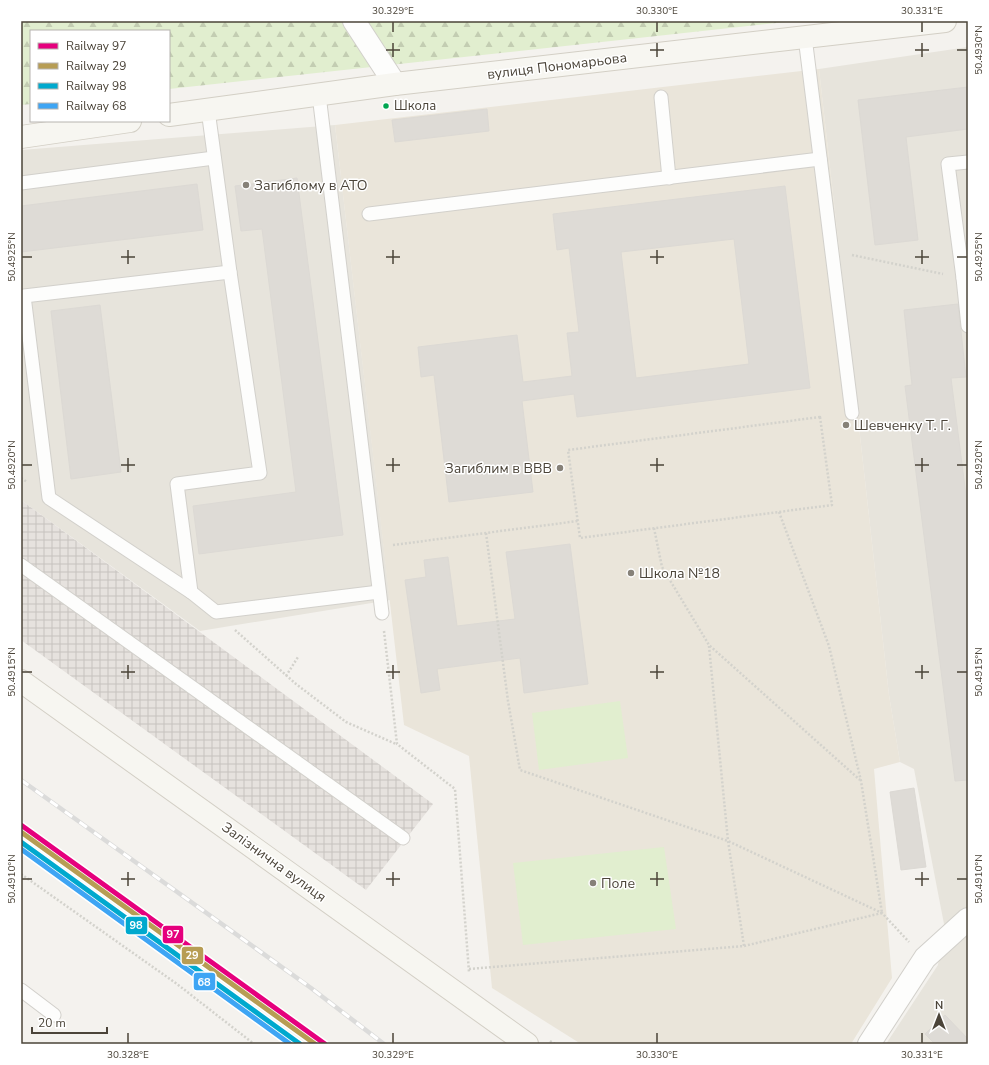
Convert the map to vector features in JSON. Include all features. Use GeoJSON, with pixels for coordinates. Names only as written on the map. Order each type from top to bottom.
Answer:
{"type":"FeatureCollection","features":[{"type":"Feature","properties":{"kind":"street"},"geometry":{"type":"LineString","coordinates":[[354,21],[395,84]]}},
{"type":"Feature","properties":{"kind":"street","name":"вулиця Пономарьова"},"geometry":{"type":"LineString","coordinates":[[170,115],[395,84],[945,21]]}},
{"type":"Feature","properties":{"kind":"street"},"geometry":{"type":"LineString","coordinates":[[21,137],[123,122]]}},
{"type":"Feature","properties":{"kind":"street","name":"Залізнична вулиця"},"geometry":{"type":"LineString","coordinates":[[21,681],[527,1044]]}},
{"type":"Feature","properties":{"kind":"street"},"geometry":{"type":"LineString","coordinates":[[869,1044],[925,958],[968,919]]}},
{"type":"Feature","properties":{"kind":"lane"},"geometry":{"type":"LineString","coordinates":[[805,37],[852,414]]}},
{"type":"Feature","properties":{"kind":"lane"},"geometry":{"type":"LineString","coordinates":[[319,95],[382,613]]}},
{"type":"Feature","properties":{"kind":"lane"},"geometry":{"type":"LineString","coordinates":[[661,97],[669,178]]}},
{"type":"Feature","properties":{"kind":"lane"},"geometry":{"type":"LineString","coordinates":[[191,592],[177,484],[260,473],[208,110]]}},
{"type":"Feature","properties":{"kind":"lane"},"geometry":{"type":"LineString","coordinates":[[21,183],[214,158]]}},
{"type":"Feature","properties":{"kind":"lane"},"geometry":{"type":"LineString","coordinates":[[369,214],[820,159]]}},
{"type":"Feature","properties":{"kind":"lane"},"geometry":{"type":"LineString","coordinates":[[968,162],[948,164],[965,277],[968,326]]}},
{"type":"Feature","properties":{"kind":"lane"},"geometry":{"type":"LineString","coordinates":[[230,272],[24,296],[49,498],[191,592],[216,612],[379,592]]}},
{"type":"Feature","properties":{"kind":"lane"},"geometry":{"type":"LineString","coordinates":[[21,565],[403,838]]}},
{"type":"Feature","properties":{"kind":"lane"},"geometry":{"type":"LineString","coordinates":[[21,990],[54,1015]]}},
{"type":"Feature","properties":{"kind":"path"},"geometry":{"type":"LineString","coordinates":[[832,251],[907,267],[965,277]]}},
{"type":"Feature","properties":{"kind":"path"},"geometry":{"type":"LineString","coordinates":[[820,417],[832,505],[580,538],[578,521],[568,450],[820,417]]}},
{"type":"Feature","properties":{"kind":"path"},"geometry":{"type":"LineString","coordinates":[[779,512],[829,646],[861,781],[882,913]]}},
{"type":"Feature","properties":{"kind":"path"},"geometry":{"type":"LineString","coordinates":[[374,548],[578,521]]}},
{"type":"Feature","properties":{"kind":"path"},"geometry":{"type":"LineString","coordinates":[[654,528],[662,567],[709,645],[861,781]]}},
{"type":"Feature","properties":{"kind":"path"},"geometry":{"type":"LineString","coordinates":[[486,533],[508,702],[520,770],[728,841],[882,913],[925,958]]}},
{"type":"Feature","properties":{"kind":"path"},"geometry":{"type":"LineString","coordinates":[[216,612],[286,676],[346,722],[397,744],[455,789],[469,977]]}},
{"type":"Feature","properties":{"kind":"path"},"geometry":{"type":"LineString","coordinates":[[382,613],[397,744]]}},
{"type":"Feature","properties":{"kind":"path"},"geometry":{"type":"LineString","coordinates":[[709,645],[728,841],[744,946]]}},
{"type":"Feature","properties":{"kind":"path"},"geometry":{"type":"LineString","coordinates":[[286,676],[298,658]]}},
{"type":"Feature","properties":{"kind":"path"},"geometry":{"type":"LineString","coordinates":[[21,874],[177,984],[254,1044]]}},
{"type":"Feature","properties":{"kind":"path"},"geometry":{"type":"LineString","coordinates":[[469,969],[744,946],[882,913]]}},
{"type":"Feature","properties":{"kind":"shaded area"},"geometry":{"type":"Polygon","coordinates":[[[968,47],[968,1044],[886,1044],[938,965],[944,924],[914,769],[900,762],[889,695],[819,69],[968,47]]]}},
{"type":"Feature","properties":{"kind":"shaded area","name":"Школа №18"},"geometry":{"type":"Polygon","coordinates":[[[819,69],[889,695],[900,762],[874,769],[892,978],[851,1044],[581,1044],[492,988],[469,756],[404,725],[335,125],[819,69]]]}},
{"type":"Feature","properties":{"kind":"shaded area"},"geometry":{"type":"Polygon","coordinates":[[[335,125],[390,600],[200,631],[21,500],[21,150],[335,125]]]}},
{"type":"Feature","properties":{"kind":"shaded area"},"geometry":{"type":"Polygon","coordinates":[[[21,500],[433,804],[366,890],[21,640],[21,500]]]}},
{"type":"Feature","properties":{"kind":"green space"},"geometry":{"type":"Polygon","coordinates":[[[21,21],[795,21],[170,89],[170,30],[30,30],[30,104],[21,105],[21,21]]]}},
{"type":"Feature","properties":{"kind":"green space"},"geometry":{"type":"Polygon","coordinates":[[[620,701],[628,758],[539,770],[532,713],[620,701]]]}},
{"type":"Feature","properties":{"kind":"green space","name":"Поле"},"geometry":{"type":"Polygon","coordinates":[[[664,847],[676,929],[523,945],[513,863],[664,847]]]}},
{"type":"Feature","properties":{"kind":"building"},"geometry":{"type":"Polygon","coordinates":[[[968,87],[968,129],[906,137],[918,240],[875,245],[858,100],[968,87]]]}},
{"type":"Feature","properties":{"kind":"building"},"geometry":{"type":"Polygon","coordinates":[[[487,109],[489,131],[395,142],[392,120],[487,109]]]}},
{"type":"Feature","properties":{"kind":"building"},"geometry":{"type":"Polygon","coordinates":[[[297,178],[343,535],[199,554],[193,506],[296,492],[262,229],[241,231],[235,186],[297,178]]]}},
{"type":"Feature","properties":{"kind":"building"},"geometry":{"type":"Polygon","coordinates":[[[197,184],[203,230],[21,252],[21,206],[197,184]]]}},
{"type":"Feature","properties":{"kind":"building"},"geometry":{"type":"Polygon","coordinates":[[[785,186],[810,388],[577,417],[574,394],[522,401],[533,492],[449,502],[434,375],[421,377],[418,347],[517,335],[523,382],[572,376],[567,333],[579,332],[569,248],[557,250],[553,214],[785,186]],[[734,239],[621,252],[636,378],[749,364],[734,239]]]}},
{"type":"Feature","properties":{"kind":"building"},"geometry":{"type":"Polygon","coordinates":[[[958,304],[966,377],[951,378],[968,511],[968,780],[955,781],[905,386],[912,385],[904,310],[958,304]]]}},
{"type":"Feature","properties":{"kind":"building"},"geometry":{"type":"Polygon","coordinates":[[[100,305],[121,472],[71,479],[51,311],[100,305]]]}},
{"type":"Feature","properties":{"kind":"building"},"geometry":{"type":"Polygon","coordinates":[[[570,544],[588,684],[524,693],[520,658],[437,669],[440,690],[421,693],[405,580],[426,577],[424,560],[448,557],[457,626],[515,619],[506,552],[570,544]]]}},
{"type":"Feature","properties":{"kind":"building"},"geometry":{"type":"Polygon","coordinates":[[[914,788],[926,867],[901,870],[890,792],[914,788]]]}},
{"type":"Feature","properties":{"kind":"building"},"geometry":{"type":"Polygon","coordinates":[[[945,1015],[968,1039],[968,1044],[935,1044],[925,1034],[945,1015]]]}},
{"type":"Feature","properties":{"kind":"railway"},"geometry":{"type":"LineString","coordinates":[[21,780],[311,988],[384,1044]]}},
{"type":"Feature","properties":{"kind":"rail line","name":"97"},"geometry":{"type":"LineString","coordinates":[[21,825],[325,1044]]}},
{"type":"Feature","properties":{"kind":"rail line","name":"29"},"geometry":{"type":"LineString","coordinates":[[21,832],[315,1044]]}},
{"type":"Feature","properties":{"kind":"rail line","name":"98"},"geometry":{"type":"LineString","coordinates":[[21,842],[300,1044]]}},
{"type":"Feature","properties":{"kind":"rail line","name":"68"},"geometry":{"type":"LineString","coordinates":[[21,849],[290,1044]]}},
{"type":"Feature","properties":{"kind":"place","name":"Школа"},"geometry":{"type":"Point","coordinates":[386,106]}},
{"type":"Feature","properties":{"kind":"place","name":"Загиблому в АТО"},"geometry":{"type":"Point","coordinates":[246,185]}},
{"type":"Feature","properties":{"kind":"place","name":"Шевченку Т. Г."},"geometry":{"type":"Point","coordinates":[846,425]}},
{"type":"Feature","properties":{"kind":"place","name":"Загиблим в ВВВ"},"geometry":{"type":"Point","coordinates":[560,468]}},
{"type":"Feature","properties":{"kind":"place","name":"Школа №18"},"geometry":{"type":"Point","coordinates":[631,573]}},
{"type":"Feature","properties":{"kind":"place","name":"Поле"},"geometry":{"type":"Point","coordinates":[593,883]}}]}
